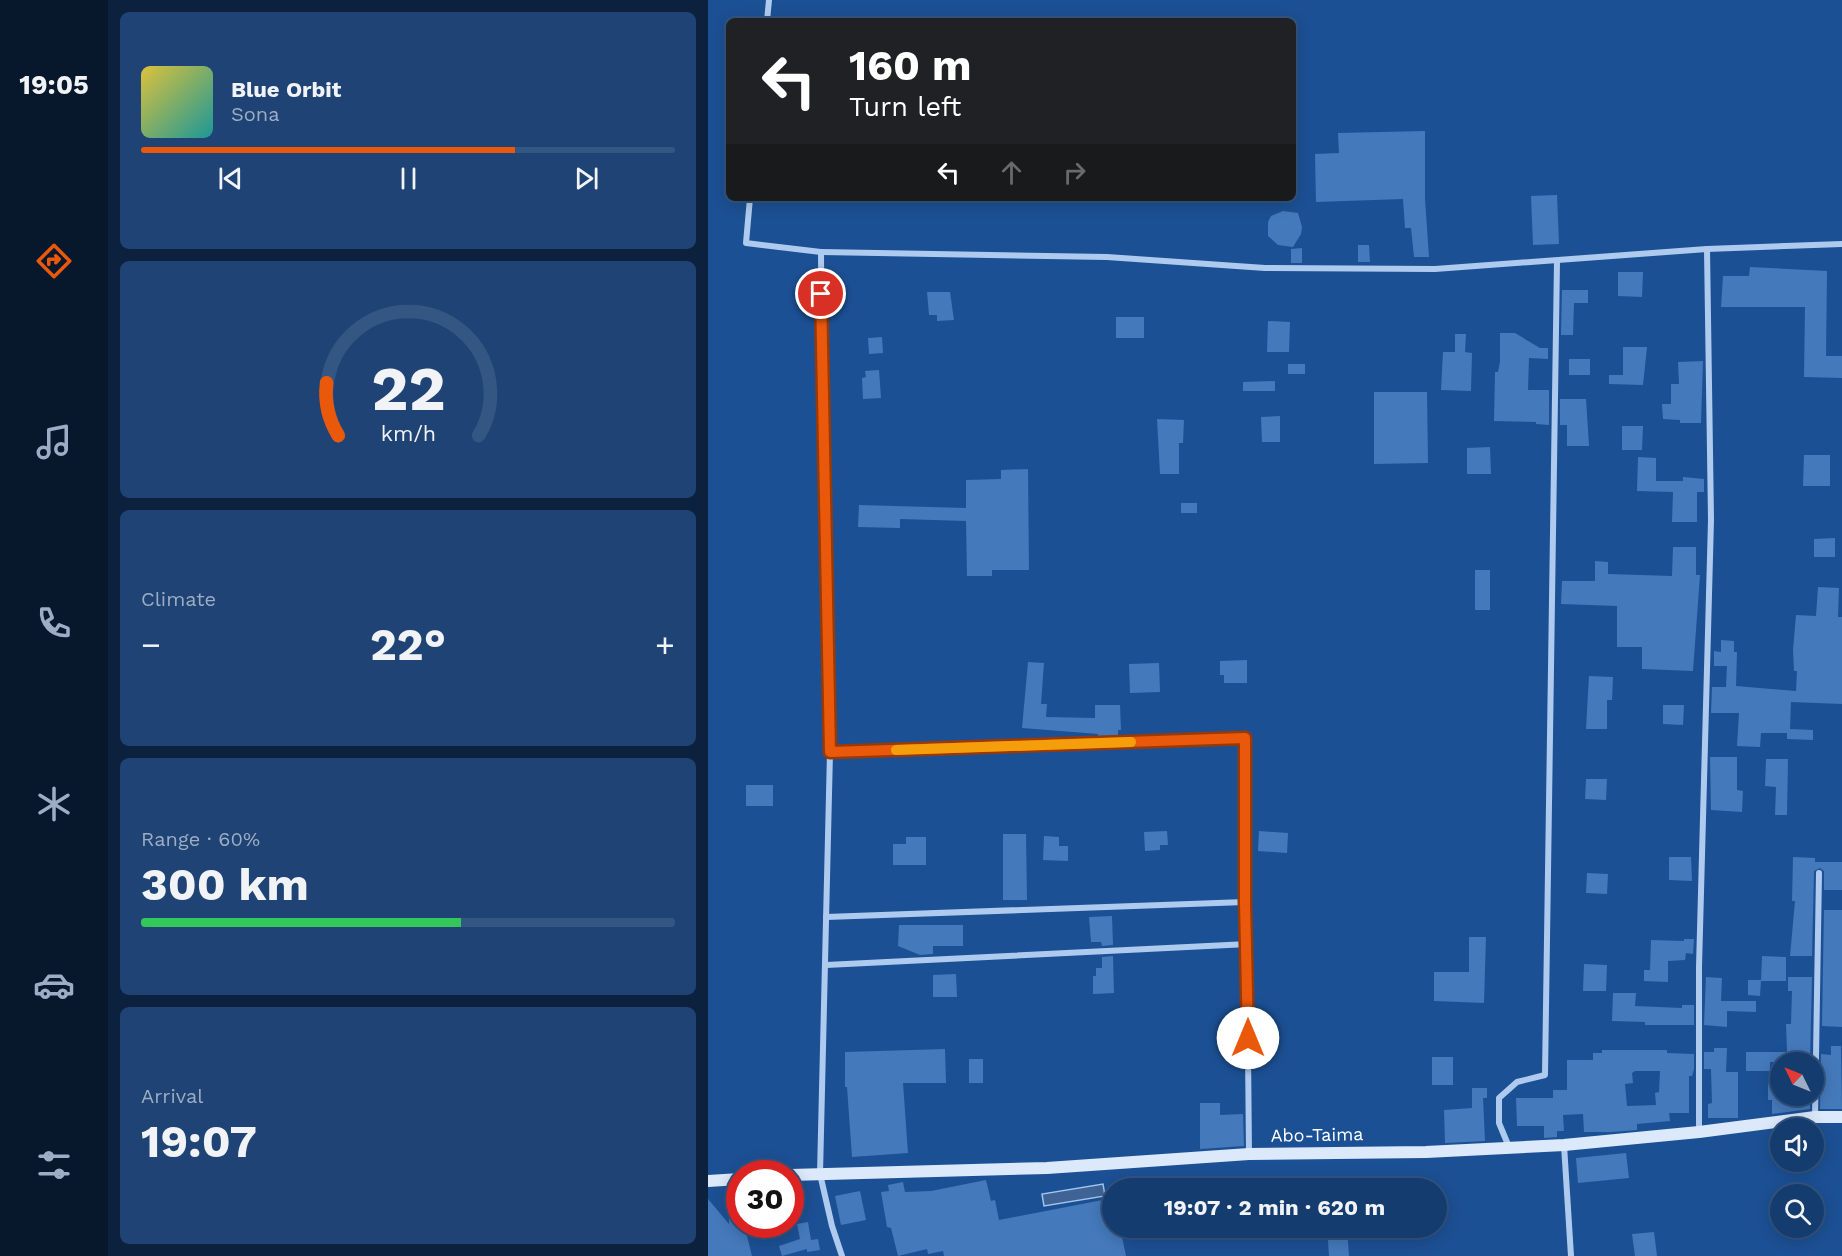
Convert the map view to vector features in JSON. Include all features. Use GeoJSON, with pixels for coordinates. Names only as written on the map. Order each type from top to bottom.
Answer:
{"type":"FeatureCollection","features":[{"type":"Feature","properties":{"kind":"street"},"geometry":{"type":"LineString","coordinates":[[767,18],[769,0]]}},
{"type":"Feature","properties":{"kind":"street"},"geometry":{"type":"LineString","coordinates":[[750,201],[746,243],[821,252],[1107,257],[1265,268],[1435,269],[1707,249],[1842,244]]}},
{"type":"Feature","properties":{"kind":"street"},"geometry":{"type":"LineString","coordinates":[[1699,1132],[1698,967],[1712,520],[1707,249]]}},
{"type":"Feature","properties":{"kind":"street"},"geometry":{"type":"LineString","coordinates":[[821,252],[822,421],[830,752],[820,1174],[832,1226],[842,1256]]}},
{"type":"Feature","properties":{"kind":"street"},"geometry":{"type":"LineString","coordinates":[[1509,1147],[1500,1123],[1499,1098],[1517,1082],[1545,1075],[1557,261]]}},
{"type":"Feature","properties":{"kind":"street"},"geometry":{"type":"LineString","coordinates":[[830,752],[1245,738],[1249,1154]]}},
{"type":"Feature","properties":{"kind":"street"},"geometry":{"type":"LineString","coordinates":[[1815,1118],[1819,873]]}},
{"type":"Feature","properties":{"kind":"street"},"geometry":{"type":"LineString","coordinates":[[826,917],[1245,902]]}},
{"type":"Feature","properties":{"kind":"street"},"geometry":{"type":"LineString","coordinates":[[826,965],[1248,944]]}},
{"type":"Feature","properties":{"kind":"street","name":"Abo-Taima"},"geometry":{"type":"LineString","coordinates":[[1815,1118],[1842,1117]]}},
{"type":"Feature","properties":{"kind":"street","name":"Abo-Taima"},"geometry":{"type":"LineString","coordinates":[[804,1175],[1047,1168],[1249,1154],[1426,1152],[1564,1144],[1770,1123]]}},
{"type":"Feature","properties":{"kind":"street"},"geometry":{"type":"LineString","coordinates":[[1564,1144],[1571,1256]]}},
{"type":"Feature","properties":{"kind":"street"},"geometry":{"type":"LineString","coordinates":[[708,1181],[726,1180]]}},
{"type":"Feature","properties":{"kind":"water"},"geometry":{"type":"Polygon","coordinates":[[[1102,1184],[1102,1196],[1044,1206],[1042,1194],[1102,1184]]]}},
{"type":"Feature","properties":{"kind":"building"},"geometry":{"type":"Polygon","coordinates":[[[1425,131],[1425,199],[1429,257],[1414,257],[1411,228],[1405,228],[1403,199],[1316,202],[1315,154],[1339,153],[1338,133],[1425,131]]]}},
{"type":"Feature","properties":{"kind":"building"},"geometry":{"type":"Polygon","coordinates":[[[1557,195],[1559,244],[1533,245],[1531,196],[1557,195]]]}},
{"type":"Feature","properties":{"kind":"building"},"geometry":{"type":"Polygon","coordinates":[[[1283,211],[1298,213],[1302,227],[1301,234],[1293,247],[1278,245],[1268,236],[1268,222],[1271,216],[1283,211]]]}},
{"type":"Feature","properties":{"kind":"building"},"geometry":{"type":"Polygon","coordinates":[[[1358,245],[1369,245],[1370,262],[1358,262],[1358,245]]]}},
{"type":"Feature","properties":{"kind":"building"},"geometry":{"type":"Polygon","coordinates":[[[1302,248],[1302,263],[1291,263],[1291,249],[1302,248]]]}},
{"type":"Feature","properties":{"kind":"building"},"geometry":{"type":"Polygon","coordinates":[[[1750,267],[1827,271],[1826,356],[1842,356],[1842,378],[1804,377],[1805,307],[1721,307],[1723,276],[1749,276],[1750,267]]]}},
{"type":"Feature","properties":{"kind":"building"},"geometry":{"type":"Polygon","coordinates":[[[1618,272],[1643,272],[1642,297],[1618,296],[1618,272]]]}},
{"type":"Feature","properties":{"kind":"building"},"geometry":{"type":"Polygon","coordinates":[[[1562,290],[1588,290],[1588,303],[1574,303],[1573,335],[1561,335],[1562,290]]]}},
{"type":"Feature","properties":{"kind":"building"},"geometry":{"type":"Polygon","coordinates":[[[927,292],[950,292],[954,320],[937,321],[937,315],[929,315],[927,292]]]}},
{"type":"Feature","properties":{"kind":"building"},"geometry":{"type":"Polygon","coordinates":[[[1116,317],[1144,317],[1144,338],[1116,338],[1116,317]]]}},
{"type":"Feature","properties":{"kind":"building"},"geometry":{"type":"Polygon","coordinates":[[[1268,321],[1290,322],[1289,352],[1267,352],[1268,321]]]}},
{"type":"Feature","properties":{"kind":"building"},"geometry":{"type":"Polygon","coordinates":[[[1500,333],[1515,333],[1540,348],[1548,348],[1548,359],[1529,358],[1528,390],[1549,390],[1549,425],[1536,424],[1536,422],[1494,421],[1495,372],[1498,372],[1500,362],[1500,333]]]}},
{"type":"Feature","properties":{"kind":"building"},"geometry":{"type":"Polygon","coordinates":[[[1455,334],[1466,334],[1465,352],[1472,353],[1471,391],[1441,390],[1443,352],[1455,352],[1455,334]]]}},
{"type":"Feature","properties":{"kind":"building"},"geometry":{"type":"Polygon","coordinates":[[[882,337],[883,353],[869,354],[868,338],[882,337]]]}},
{"type":"Feature","properties":{"kind":"building"},"geometry":{"type":"Polygon","coordinates":[[[1623,347],[1647,347],[1643,385],[1609,384],[1609,375],[1623,375],[1623,347]]]}},
{"type":"Feature","properties":{"kind":"building"},"geometry":{"type":"Polygon","coordinates":[[[1569,359],[1590,359],[1590,375],[1569,375],[1569,359]]]}},
{"type":"Feature","properties":{"kind":"building"},"geometry":{"type":"Polygon","coordinates":[[[1703,361],[1701,423],[1680,423],[1680,420],[1663,419],[1662,404],[1671,404],[1671,384],[1679,384],[1678,362],[1703,361]]]}},
{"type":"Feature","properties":{"kind":"building"},"geometry":{"type":"Polygon","coordinates":[[[1288,364],[1305,364],[1305,374],[1288,374],[1288,364]]]}},
{"type":"Feature","properties":{"kind":"building"},"geometry":{"type":"Polygon","coordinates":[[[879,370],[881,398],[863,399],[862,378],[866,377],[865,371],[879,370]]]}},
{"type":"Feature","properties":{"kind":"building"},"geometry":{"type":"Polygon","coordinates":[[[1275,381],[1275,391],[1243,391],[1243,382],[1275,381]]]}},
{"type":"Feature","properties":{"kind":"building"},"geometry":{"type":"Polygon","coordinates":[[[1374,392],[1427,392],[1428,463],[1374,464],[1374,392]]]}},
{"type":"Feature","properties":{"kind":"building"},"geometry":{"type":"Polygon","coordinates":[[[1560,399],[1586,399],[1589,446],[1567,446],[1567,425],[1560,425],[1560,399]]]}},
{"type":"Feature","properties":{"kind":"building"},"geometry":{"type":"Polygon","coordinates":[[[1280,416],[1280,442],[1262,442],[1261,417],[1280,416]]]}},
{"type":"Feature","properties":{"kind":"building"},"geometry":{"type":"Polygon","coordinates":[[[1157,419],[1184,420],[1183,443],[1179,443],[1179,474],[1160,474],[1157,419]]]}},
{"type":"Feature","properties":{"kind":"building"},"geometry":{"type":"Polygon","coordinates":[[[1622,426],[1643,426],[1642,450],[1622,450],[1622,426]]]}},
{"type":"Feature","properties":{"kind":"building"},"geometry":{"type":"Polygon","coordinates":[[[1490,447],[1491,474],[1467,474],[1467,448],[1490,447]]]}},
{"type":"Feature","properties":{"kind":"building"},"geometry":{"type":"Polygon","coordinates":[[[1804,455],[1830,455],[1830,486],[1803,486],[1804,455]]]}},
{"type":"Feature","properties":{"kind":"building"},"geometry":{"type":"Polygon","coordinates":[[[1638,457],[1656,458],[1656,481],[1683,481],[1683,477],[1704,479],[1704,492],[1697,492],[1697,522],[1672,522],[1673,492],[1637,491],[1638,457]]]}},
{"type":"Feature","properties":{"kind":"building"},"geometry":{"type":"Polygon","coordinates":[[[1028,469],[1029,570],[992,570],[992,576],[967,576],[966,521],[900,519],[900,528],[858,527],[859,505],[966,508],[966,480],[1001,479],[1001,470],[1028,469]]]}},
{"type":"Feature","properties":{"kind":"building"},"geometry":{"type":"Polygon","coordinates":[[[1181,503],[1197,503],[1197,513],[1181,513],[1181,503]]]}},
{"type":"Feature","properties":{"kind":"building"},"geometry":{"type":"Polygon","coordinates":[[[1835,538],[1835,557],[1814,557],[1814,539],[1835,538]]]}},
{"type":"Feature","properties":{"kind":"building"},"geometry":{"type":"Polygon","coordinates":[[[1673,547],[1696,547],[1696,575],[1700,575],[1693,671],[1642,669],[1642,647],[1617,647],[1617,606],[1561,604],[1562,581],[1595,581],[1595,561],[1608,562],[1608,574],[1672,576],[1673,547]]]}},
{"type":"Feature","properties":{"kind":"building"},"geometry":{"type":"Polygon","coordinates":[[[1475,570],[1490,570],[1490,610],[1475,610],[1475,570]]]}},
{"type":"Feature","properties":{"kind":"building"},"geometry":{"type":"Polygon","coordinates":[[[1818,587],[1839,588],[1838,617],[1842,617],[1842,704],[1791,702],[1790,729],[1813,730],[1813,740],[1787,739],[1787,733],[1761,733],[1760,747],[1737,746],[1739,713],[1711,713],[1712,687],[1726,687],[1727,666],[1714,666],[1714,651],[1721,652],[1721,640],[1734,641],[1734,652],[1737,652],[1736,686],[1796,691],[1797,671],[1794,671],[1793,650],[1796,615],[1816,616],[1818,587]]]}},
{"type":"Feature","properties":{"kind":"building"},"geometry":{"type":"Polygon","coordinates":[[[1247,660],[1247,683],[1224,683],[1224,675],[1220,675],[1220,661],[1247,660]]]}},
{"type":"Feature","properties":{"kind":"building"},"geometry":{"type":"Polygon","coordinates":[[[1028,662],[1044,663],[1041,704],[1047,704],[1046,717],[1095,718],[1095,705],[1120,705],[1121,730],[1118,730],[1118,737],[1098,738],[1098,734],[1022,728],[1028,662]]]}},
{"type":"Feature","properties":{"kind":"building"},"geometry":{"type":"Polygon","coordinates":[[[1159,663],[1160,692],[1130,693],[1129,664],[1159,663]]]}},
{"type":"Feature","properties":{"kind":"building"},"geometry":{"type":"Polygon","coordinates":[[[1589,676],[1613,677],[1612,700],[1607,700],[1607,729],[1586,729],[1589,676]]]}},
{"type":"Feature","properties":{"kind":"building"},"geometry":{"type":"Polygon","coordinates":[[[1663,705],[1684,705],[1683,725],[1663,724],[1663,705]]]}},
{"type":"Feature","properties":{"kind":"building"},"geometry":{"type":"Polygon","coordinates":[[[1710,757],[1737,757],[1737,790],[1743,791],[1742,812],[1711,810],[1710,757]]]}},
{"type":"Feature","properties":{"kind":"building"},"geometry":{"type":"Polygon","coordinates":[[[1766,759],[1788,759],[1787,815],[1775,815],[1776,787],[1765,786],[1766,759]]]}},
{"type":"Feature","properties":{"kind":"building"},"geometry":{"type":"Polygon","coordinates":[[[1586,779],[1607,779],[1606,800],[1585,799],[1586,779]]]}},
{"type":"Feature","properties":{"kind":"building"},"geometry":{"type":"Polygon","coordinates":[[[746,785],[773,785],[773,806],[746,806],[746,785]]]}},
{"type":"Feature","properties":{"kind":"building"},"geometry":{"type":"Polygon","coordinates":[[[1167,831],[1168,845],[1160,845],[1160,850],[1145,851],[1144,832],[1167,831]]]}},
{"type":"Feature","properties":{"kind":"building"},"geometry":{"type":"Polygon","coordinates":[[[1259,831],[1288,833],[1287,853],[1258,851],[1259,831]]]}},
{"type":"Feature","properties":{"kind":"building"},"geometry":{"type":"Polygon","coordinates":[[[1003,834],[1026,834],[1027,900],[1003,900],[1003,834]]]}},
{"type":"Feature","properties":{"kind":"building"},"geometry":{"type":"Polygon","coordinates":[[[1044,836],[1059,837],[1059,846],[1068,846],[1068,861],[1043,860],[1044,836]]]}},
{"type":"Feature","properties":{"kind":"building"},"geometry":{"type":"Polygon","coordinates":[[[906,837],[926,837],[926,865],[893,865],[893,844],[906,844],[906,837]]]}},
{"type":"Feature","properties":{"kind":"building"},"geometry":{"type":"Polygon","coordinates":[[[1669,857],[1691,857],[1692,881],[1669,880],[1669,857]]]}},
{"type":"Feature","properties":{"kind":"building"},"geometry":{"type":"Polygon","coordinates":[[[1793,857],[1815,858],[1815,862],[1842,862],[1842,890],[1824,890],[1824,871],[1820,868],[1814,871],[1812,956],[1790,956],[1795,901],[1792,901],[1793,857]]]}},
{"type":"Feature","properties":{"kind":"building"},"geometry":{"type":"Polygon","coordinates":[[[1587,873],[1608,874],[1607,894],[1586,893],[1587,873]]]}},
{"type":"Feature","properties":{"kind":"building"},"geometry":{"type":"Polygon","coordinates":[[[1824,910],[1842,910],[1842,1027],[1822,1026],[1824,910]]]}},
{"type":"Feature","properties":{"kind":"building"},"geometry":{"type":"Polygon","coordinates":[[[1112,916],[1113,945],[1102,946],[1101,942],[1091,942],[1089,917],[1112,916]]]}},
{"type":"Feature","properties":{"kind":"building"},"geometry":{"type":"Polygon","coordinates":[[[899,925],[963,925],[963,946],[933,946],[933,954],[920,955],[898,946],[899,925]]]}},
{"type":"Feature","properties":{"kind":"building"},"geometry":{"type":"Polygon","coordinates":[[[1469,937],[1486,937],[1484,1003],[1434,1001],[1434,972],[1469,972],[1469,937]]]}},
{"type":"Feature","properties":{"kind":"building"},"geometry":{"type":"Polygon","coordinates":[[[1684,939],[1694,939],[1693,954],[1686,953],[1685,960],[1668,961],[1668,982],[1644,981],[1644,970],[1650,970],[1651,940],[1684,941],[1684,939]]]}},
{"type":"Feature","properties":{"kind":"building"},"geometry":{"type":"Polygon","coordinates":[[[1113,956],[1114,993],[1093,994],[1093,976],[1096,976],[1096,968],[1102,968],[1102,957],[1113,956]]]}},
{"type":"Feature","properties":{"kind":"building"},"geometry":{"type":"Polygon","coordinates":[[[1762,956],[1786,957],[1786,981],[1761,981],[1762,956]]]}},
{"type":"Feature","properties":{"kind":"building"},"geometry":{"type":"Polygon","coordinates":[[[1584,964],[1607,965],[1606,991],[1583,991],[1584,964]]]}},
{"type":"Feature","properties":{"kind":"building"},"geometry":{"type":"Polygon","coordinates":[[[956,974],[957,997],[933,997],[933,975],[956,974]]]}},
{"type":"Feature","properties":{"kind":"building"},"geometry":{"type":"Polygon","coordinates":[[[1706,977],[1722,978],[1721,1001],[1756,1001],[1756,1012],[1727,1011],[1727,1027],[1704,1025],[1706,977]]]}},
{"type":"Feature","properties":{"kind":"building"},"geometry":{"type":"Polygon","coordinates":[[[1788,977],[1812,977],[1810,1052],[1787,1052],[1786,1024],[1791,1024],[1792,991],[1788,991],[1788,977]]]}},
{"type":"Feature","properties":{"kind":"building"},"geometry":{"type":"Polygon","coordinates":[[[1748,980],[1761,980],[1760,996],[1748,995],[1748,980]]]}},
{"type":"Feature","properties":{"kind":"building"},"geometry":{"type":"Polygon","coordinates":[[[1613,993],[1636,993],[1635,1006],[1682,1008],[1682,1005],[1694,1005],[1694,1025],[1645,1025],[1645,1022],[1612,1021],[1613,993]]]}},
{"type":"Feature","properties":{"kind":"building"},"geometry":{"type":"Polygon","coordinates":[[[1831,1046],[1841,1046],[1842,1109],[1820,1109],[1820,1106],[1824,1106],[1824,1054],[1831,1055],[1831,1046]]]}},
{"type":"Feature","properties":{"kind":"building"},"geometry":{"type":"Polygon","coordinates":[[[1714,1048],[1727,1048],[1726,1072],[1738,1072],[1738,1118],[1708,1118],[1708,1104],[1712,1103],[1711,1069],[1704,1069],[1704,1052],[1714,1052],[1714,1048]]]}},
{"type":"Feature","properties":{"kind":"building"},"geometry":{"type":"Polygon","coordinates":[[[945,1049],[946,1083],[903,1083],[908,1153],[852,1157],[847,1087],[845,1087],[845,1052],[945,1049]]]}},
{"type":"Feature","properties":{"kind":"building"},"geometry":{"type":"Polygon","coordinates":[[[1602,1050],[1667,1050],[1667,1053],[1694,1054],[1694,1069],[1692,1076],[1689,1076],[1689,1113],[1669,1113],[1670,1121],[1637,1124],[1637,1130],[1611,1132],[1584,1132],[1583,1114],[1563,1115],[1564,1131],[1557,1131],[1557,1137],[1544,1138],[1544,1126],[1517,1126],[1516,1098],[1553,1098],[1553,1090],[1567,1090],[1567,1060],[1593,1060],[1593,1053],[1602,1053],[1602,1050]],[[1660,1071],[1632,1073],[1633,1083],[1625,1084],[1627,1106],[1656,1105],[1655,1093],[1659,1092],[1660,1071]]]}},
{"type":"Feature","properties":{"kind":"building"},"geometry":{"type":"Polygon","coordinates":[[[1746,1052],[1770,1052],[1770,1071],[1746,1071],[1746,1052]]]}},
{"type":"Feature","properties":{"kind":"building"},"geometry":{"type":"Polygon","coordinates":[[[1432,1057],[1453,1057],[1453,1085],[1432,1085],[1432,1057]]]}},
{"type":"Feature","properties":{"kind":"building"},"geometry":{"type":"Polygon","coordinates":[[[969,1059],[983,1059],[983,1083],[969,1083],[969,1059]]]}},
{"type":"Feature","properties":{"kind":"building"},"geometry":{"type":"Polygon","coordinates":[[[1768,1083],[1770,1083],[1770,1100],[1768,1100],[1768,1083]]]}},
{"type":"Feature","properties":{"kind":"building"},"geometry":{"type":"Polygon","coordinates":[[[1472,1088],[1487,1088],[1487,1098],[1483,1098],[1485,1141],[1445,1143],[1444,1110],[1472,1108],[1472,1088]]]}},
{"type":"Feature","properties":{"kind":"building"},"geometry":{"type":"Polygon","coordinates":[[[1200,1103],[1220,1103],[1220,1115],[1243,1114],[1244,1146],[1200,1149],[1200,1103]]]}},
{"type":"Feature","properties":{"kind":"building"},"geometry":{"type":"Polygon","coordinates":[[[1772,1106],[1810,1106],[1810,1109],[1772,1114],[1772,1106]]]}},
{"type":"Feature","properties":{"kind":"building"},"geometry":{"type":"Polygon","coordinates":[[[1626,1153],[1629,1178],[1578,1183],[1576,1158],[1626,1153]]]}},
{"type":"Feature","properties":{"kind":"building"},"geometry":{"type":"Polygon","coordinates":[[[986,1180],[991,1201],[995,1200],[999,1220],[1102,1200],[1102,1238],[1122,1238],[1126,1256],[944,1256],[943,1251],[928,1254],[927,1249],[898,1256],[891,1228],[887,1227],[881,1192],[889,1191],[888,1185],[903,1182],[905,1192],[931,1191],[986,1180]]]}},
{"type":"Feature","properties":{"kind":"building"},"geometry":{"type":"Polygon","coordinates":[[[860,1191],[866,1220],[841,1225],[835,1196],[860,1191]]]}},
{"type":"Feature","properties":{"kind":"building"},"geometry":{"type":"Polygon","coordinates":[[[708,1199],[726,1220],[726,1238],[748,1238],[752,1256],[708,1256],[708,1199]]]}},
{"type":"Feature","properties":{"kind":"building"},"geometry":{"type":"Polygon","coordinates":[[[808,1222],[811,1240],[818,1239],[820,1250],[807,1252],[807,1249],[782,1256],[779,1246],[804,1238],[804,1223],[808,1222]]]}},
{"type":"Feature","properties":{"kind":"building"},"geometry":{"type":"Polygon","coordinates":[[[1654,1232],[1657,1256],[1635,1256],[1632,1234],[1654,1232]]]}},
{"type":"Feature","properties":{"kind":"building"},"geometry":{"type":"Polygon","coordinates":[[[1328,1238],[1348,1238],[1349,1256],[1329,1256],[1328,1238]]]}},
{"type":"Feature","properties":{"kind":"slow traffic"},"geometry":{"type":"LineString","coordinates":[[896,750],[1131,742]]}},
{"type":"Feature","properties":{"kind":"route"},"geometry":{"type":"LineString","coordinates":[[821,294],[830,752],[1245,738],[1248,1038]]}}]}
